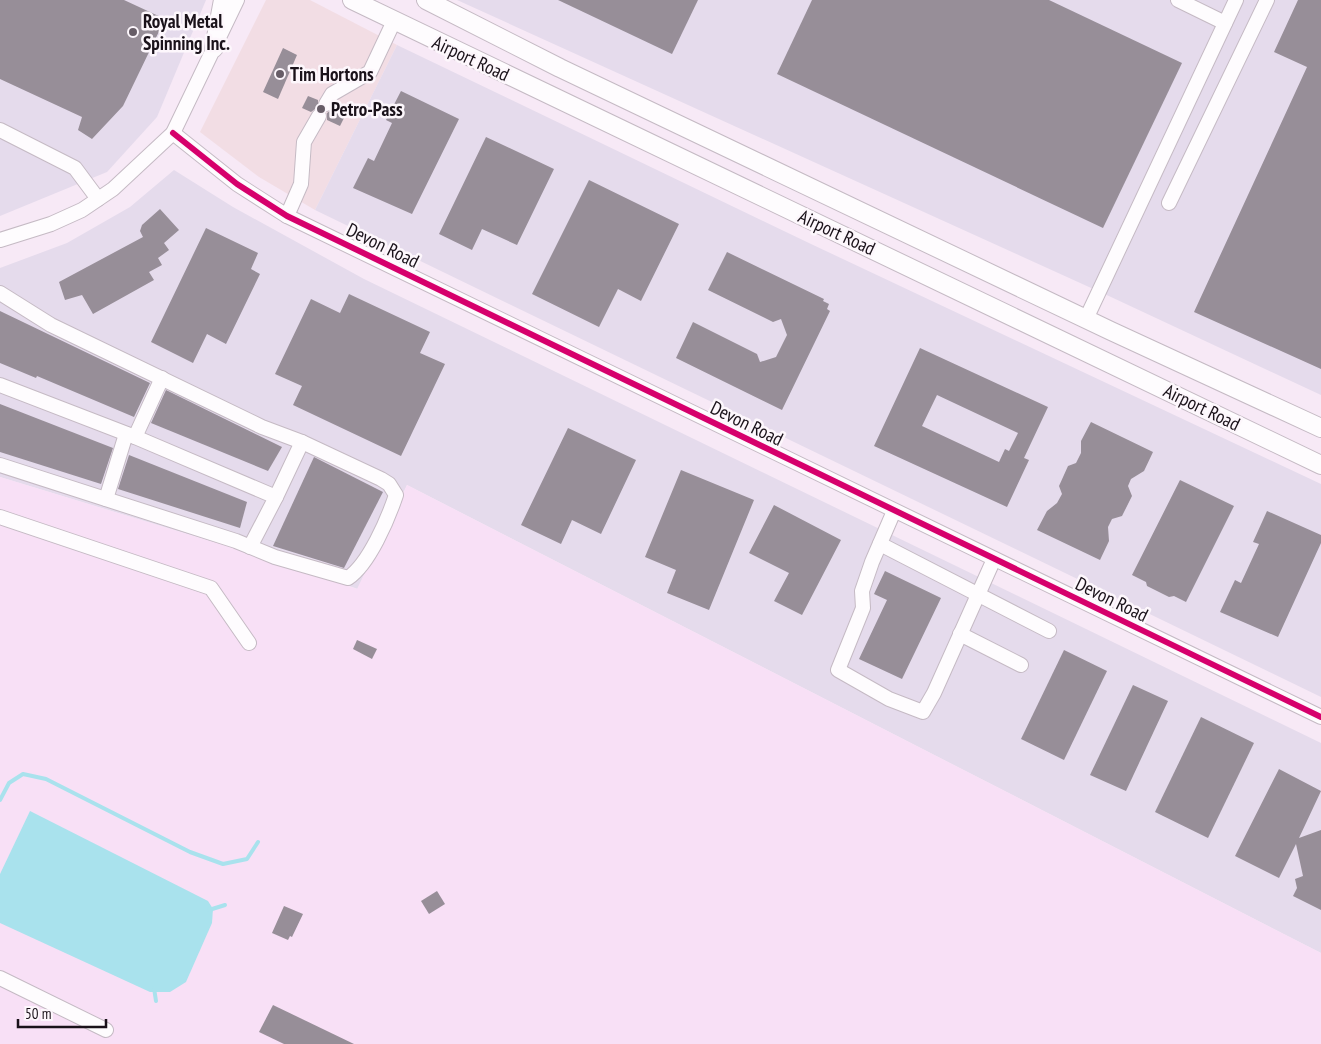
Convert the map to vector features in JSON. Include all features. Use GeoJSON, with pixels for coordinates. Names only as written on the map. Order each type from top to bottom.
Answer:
{"type":"FeatureCollection","features":[{"type":"Feature","properties":{"kind":"main road"},"geometry":{"type":"LineString","coordinates":[[214,48],[223,0]]}},
{"type":"Feature","properties":{"kind":"main road","name":"Airport Road"},"geometry":{"type":"LineString","coordinates":[[352,0],[1321,465]]}},
{"type":"Feature","properties":{"kind":"main road","name":"Airport Road"},"geometry":{"type":"LineString","coordinates":[[426,0],[560,68],[1086,319],[1321,428]]}},
{"type":"Feature","properties":{"kind":"street"},"geometry":{"type":"LineString","coordinates":[[0,240],[50,224],[82,210],[142,164],[173,133],[238,0]]}},
{"type":"Feature","properties":{"kind":"street"},"geometry":{"type":"LineString","coordinates":[[1178,0],[1225,23]]}},
{"type":"Feature","properties":{"kind":"street"},"geometry":{"type":"LineString","coordinates":[[1086,319],[1236,0]]}},
{"type":"Feature","properties":{"kind":"street"},"geometry":{"type":"LineString","coordinates":[[1169,203],[1267,0]]}},
{"type":"Feature","properties":{"kind":"street"},"geometry":{"type":"LineString","coordinates":[[287,216],[301,184],[304,142],[332,94],[370,72],[394,21]]}},
{"type":"Feature","properties":{"kind":"street"},"geometry":{"type":"LineString","coordinates":[[0,130],[75,168],[98,199]]}},
{"type":"Feature","properties":{"kind":"street","name":"Devon Road"},"geometry":{"type":"LineString","coordinates":[[173,133],[237,184],[287,216],[1321,717]]}},
{"type":"Feature","properties":{"kind":"street"},"geometry":{"type":"LineString","coordinates":[[0,293],[52,325],[262,427],[302,442],[381,479],[393,489],[396,495],[373,545],[356,573],[348,578],[284,559],[0,465]]}},
{"type":"Feature","properties":{"kind":"street"},"geometry":{"type":"LineString","coordinates":[[106,499],[130,435],[162,378]]}},
{"type":"Feature","properties":{"kind":"street"},"geometry":{"type":"LineString","coordinates":[[0,385],[130,435],[276,497]]}},
{"type":"Feature","properties":{"kind":"street"},"geometry":{"type":"LineString","coordinates":[[250,547],[302,442]]}},
{"type":"Feature","properties":{"kind":"street"},"geometry":{"type":"LineString","coordinates":[[894,511],[862,591],[863,608],[838,670],[889,699],[923,712],[934,693],[994,559]]}},
{"type":"Feature","properties":{"kind":"street"},"geometry":{"type":"LineString","coordinates":[[0,518],[211,588],[249,643]]}},
{"type":"Feature","properties":{"kind":"street"},"geometry":{"type":"LineString","coordinates":[[880,544],[1049,630]]}},
{"type":"Feature","properties":{"kind":"street"},"geometry":{"type":"LineString","coordinates":[[960,634],[1021,665]]}},
{"type":"Feature","properties":{"kind":"street"},"geometry":{"type":"LineString","coordinates":[[0,978],[106,1030]]}},
{"type":"Feature","properties":{"kind":"shaded area"},"geometry":{"type":"Polygon","coordinates":[[[0,0],[206,0],[157,117],[107,172],[0,216],[0,0]]]}},
{"type":"Feature","properties":{"kind":"shaded area"},"geometry":{"type":"Polygon","coordinates":[[[266,0],[310,0],[397,45],[315,210],[259,177],[200,132],[266,0]]]}},
{"type":"Feature","properties":{"kind":"shaded area"},"geometry":{"type":"Polygon","coordinates":[[[457,0],[1321,0],[1321,395],[1111,297],[457,0]]]}},
{"type":"Feature","properties":{"kind":"shaded area"},"geometry":{"type":"Polygon","coordinates":[[[397,45],[811,244],[1321,484],[1321,697],[315,210],[397,45]]]}},
{"type":"Feature","properties":{"kind":"shaded area"},"geometry":{"type":"Polygon","coordinates":[[[174,170],[233,207],[364,279],[1321,743],[1321,953],[407,485],[358,589],[259,556],[0,477],[0,268],[67,243],[130,207],[174,170]]]}},
{"type":"Feature","properties":{"kind":"shaded area"},"geometry":{"type":"Polygon","coordinates":[[[0,477],[259,556],[357,589],[407,485],[1321,953],[1321,1044],[0,1044],[0,477]]]}},
{"type":"Feature","properties":{"kind":"water"},"geometry":{"type":"Polygon","coordinates":[[[30,811],[208,901],[213,909],[212,923],[186,982],[170,992],[150,992],[0,923],[0,874],[30,811]]]}},
{"type":"Feature","properties":{"kind":"building"},"geometry":{"type":"Polygon","coordinates":[[[0,0],[124,0],[165,19],[123,106],[92,139],[78,130],[82,117],[0,79],[0,0]]]}},
{"type":"Feature","properties":{"kind":"building"},"geometry":{"type":"Polygon","coordinates":[[[558,0],[698,0],[672,54],[558,0]]]}},
{"type":"Feature","properties":{"kind":"building"},"geometry":{"type":"Polygon","coordinates":[[[812,0],[1049,0],[1182,63],[1103,228],[777,74],[812,0]]]}},
{"type":"Feature","properties":{"kind":"building"},"geometry":{"type":"Polygon","coordinates":[[[1298,0],[1321,0],[1321,369],[1194,312],[1307,67],[1274,52],[1298,0]]]}},
{"type":"Feature","properties":{"kind":"building","name":"Tim Hortons"},"geometry":{"type":"Polygon","coordinates":[[[283,48],[297,55],[278,99],[263,92],[283,48]]]}},
{"type":"Feature","properties":{"kind":"building"},"geometry":{"type":"Polygon","coordinates":[[[401,91],[459,119],[412,214],[353,188],[368,158],[374,161],[392,123],[386,120],[401,91]]]}},
{"type":"Feature","properties":{"kind":"building"},"geometry":{"type":"Polygon","coordinates":[[[308,96],[318,100],[318,107],[311,112],[302,108],[308,96]]]}},
{"type":"Feature","properties":{"kind":"building"},"geometry":{"type":"Polygon","coordinates":[[[334,108],[346,114],[340,126],[327,120],[327,113],[334,108]]]}},
{"type":"Feature","properties":{"kind":"building"},"geometry":{"type":"Polygon","coordinates":[[[486,137],[554,169],[517,245],[482,229],[472,250],[439,234],[486,137]]]}},
{"type":"Feature","properties":{"kind":"building"},"geometry":{"type":"Polygon","coordinates":[[[589,180],[679,224],[641,301],[618,289],[599,327],[532,294],[589,180]]]}},
{"type":"Feature","properties":{"kind":"building"},"geometry":{"type":"Polygon","coordinates":[[[160,209],[179,230],[164,243],[169,250],[158,258],[162,265],[149,272],[154,280],[93,314],[82,295],[65,300],[59,282],[143,237],[140,231],[142,225],[160,209]]]}},
{"type":"Feature","properties":{"kind":"building"},"geometry":{"type":"Polygon","coordinates":[[[206,228],[258,253],[251,269],[260,274],[226,344],[207,334],[193,363],[151,342],[206,228]]]}},
{"type":"Feature","properties":{"kind":"building"},"geometry":{"type":"Polygon","coordinates":[[[727,252],[824,299],[823,301],[829,304],[827,309],[830,311],[782,410],[676,358],[693,322],[757,354],[760,362],[776,357],[787,335],[781,319],[773,322],[708,290],[727,252]]]}},
{"type":"Feature","properties":{"kind":"building"},"geometry":{"type":"Polygon","coordinates":[[[349,294],[430,332],[420,353],[445,364],[401,456],[293,405],[302,386],[275,374],[311,299],[340,313],[349,294]]]}},
{"type":"Feature","properties":{"kind":"building"},"geometry":{"type":"Polygon","coordinates":[[[0,311],[150,383],[134,417],[37,376],[36,378],[0,363],[0,311]]]}},
{"type":"Feature","properties":{"kind":"building"},"geometry":{"type":"Polygon","coordinates":[[[920,348],[1048,407],[1024,458],[1029,460],[1007,507],[874,446],[920,348]],[[937,395],[922,426],[999,462],[1005,449],[1009,451],[1018,433],[937,395]]]}},
{"type":"Feature","properties":{"kind":"building"},"geometry":{"type":"Polygon","coordinates":[[[166,390],[282,447],[268,471],[151,423],[166,390]]]}},
{"type":"Feature","properties":{"kind":"building"},"geometry":{"type":"Polygon","coordinates":[[[0,404],[113,448],[101,484],[0,452],[0,404]]]}},
{"type":"Feature","properties":{"kind":"building"},"geometry":{"type":"Polygon","coordinates":[[[1091,422],[1153,452],[1144,471],[1131,479],[1128,486],[1132,496],[1122,516],[1112,519],[1108,527],[1109,541],[1100,560],[1037,530],[1047,511],[1057,503],[1062,494],[1059,486],[1068,466],[1076,463],[1081,453],[1081,441],[1091,422]]]}},
{"type":"Feature","properties":{"kind":"building"},"geometry":{"type":"Polygon","coordinates":[[[568,428],[636,460],[601,534],[572,520],[561,544],[521,525],[568,428]]]}},
{"type":"Feature","properties":{"kind":"building"},"geometry":{"type":"Polygon","coordinates":[[[129,455],[247,502],[240,528],[118,489],[129,455]]]}},
{"type":"Feature","properties":{"kind":"building"},"geometry":{"type":"Polygon","coordinates":[[[314,457],[383,492],[344,568],[273,546],[314,457]]]}},
{"type":"Feature","properties":{"kind":"building"},"geometry":{"type":"Polygon","coordinates":[[[681,470],[754,500],[709,610],[667,593],[676,570],[645,557],[681,470]]]}},
{"type":"Feature","properties":{"kind":"building"},"geometry":{"type":"Polygon","coordinates":[[[1180,480],[1234,506],[1186,602],[1174,596],[1169,597],[1147,586],[1146,582],[1132,575],[1180,480]]]}},
{"type":"Feature","properties":{"kind":"building"},"geometry":{"type":"Polygon","coordinates":[[[774,505],[841,540],[802,615],[774,601],[789,573],[749,553],[774,505]]]}},
{"type":"Feature","properties":{"kind":"building"},"geometry":{"type":"Polygon","coordinates":[[[1267,511],[1321,535],[1321,543],[1278,637],[1220,612],[1235,580],[1241,583],[1259,544],[1253,542],[1267,511]]]}},
{"type":"Feature","properties":{"kind":"building"},"geometry":{"type":"Polygon","coordinates":[[[885,571],[941,598],[902,679],[859,659],[887,600],[874,594],[885,571]]]}},
{"type":"Feature","properties":{"kind":"building"},"geometry":{"type":"Polygon","coordinates":[[[357,640],[377,649],[372,659],[353,649],[357,640]]]}},
{"type":"Feature","properties":{"kind":"building"},"geometry":{"type":"Polygon","coordinates":[[[1064,650],[1107,671],[1064,760],[1021,739],[1064,650]]]}},
{"type":"Feature","properties":{"kind":"building"},"geometry":{"type":"Polygon","coordinates":[[[1133,685],[1168,701],[1126,791],[1090,775],[1133,685]]]}},
{"type":"Feature","properties":{"kind":"building"},"geometry":{"type":"Polygon","coordinates":[[[1201,717],[1254,743],[1208,838],[1155,812],[1201,717]]]}},
{"type":"Feature","properties":{"kind":"building"},"geometry":{"type":"Polygon","coordinates":[[[1279,769],[1321,791],[1299,838],[1321,830],[1321,910],[1293,896],[1297,888],[1295,879],[1303,876],[1296,844],[1279,878],[1235,856],[1279,769]]]}},
{"type":"Feature","properties":{"kind":"building"},"geometry":{"type":"Polygon","coordinates":[[[437,891],[445,904],[429,914],[421,901],[437,891]]]}},
{"type":"Feature","properties":{"kind":"building"},"geometry":{"type":"Polygon","coordinates":[[[284,906],[303,914],[292,937],[290,936],[288,940],[272,933],[284,906]]]}},
{"type":"Feature","properties":{"kind":"building"},"geometry":{"type":"Polygon","coordinates":[[[273,1005],[354,1044],[284,1044],[259,1032],[273,1005]]]}},
{"type":"Feature","properties":{"kind":"waterway"},"geometry":{"type":"LineString","coordinates":[[0,800],[9,783],[23,774],[46,779],[190,852],[223,864],[247,859],[258,842]]}},
{"type":"Feature","properties":{"kind":"waterway"},"geometry":{"type":"LineString","coordinates":[[209,910],[225,905]]}},
{"type":"Feature","properties":{"kind":"waterway"},"geometry":{"type":"LineString","coordinates":[[154,988],[156,1001]]}},
{"type":"Feature","properties":{"kind":"cycle path"},"geometry":{"type":"LineString","coordinates":[[173,133],[237,184],[287,216],[1321,717]]}},
{"type":"Feature","properties":{"kind":"place","name":"Royal Metal Spinning Inc."},"geometry":{"type":"Point","coordinates":[133,32]}},
{"type":"Feature","properties":{"kind":"place","name":"Tim Hortons"},"geometry":{"type":"Point","coordinates":[280,74]}},
{"type":"Feature","properties":{"kind":"place","name":"Petro-Pass"},"geometry":{"type":"Point","coordinates":[321,109]}}]}
